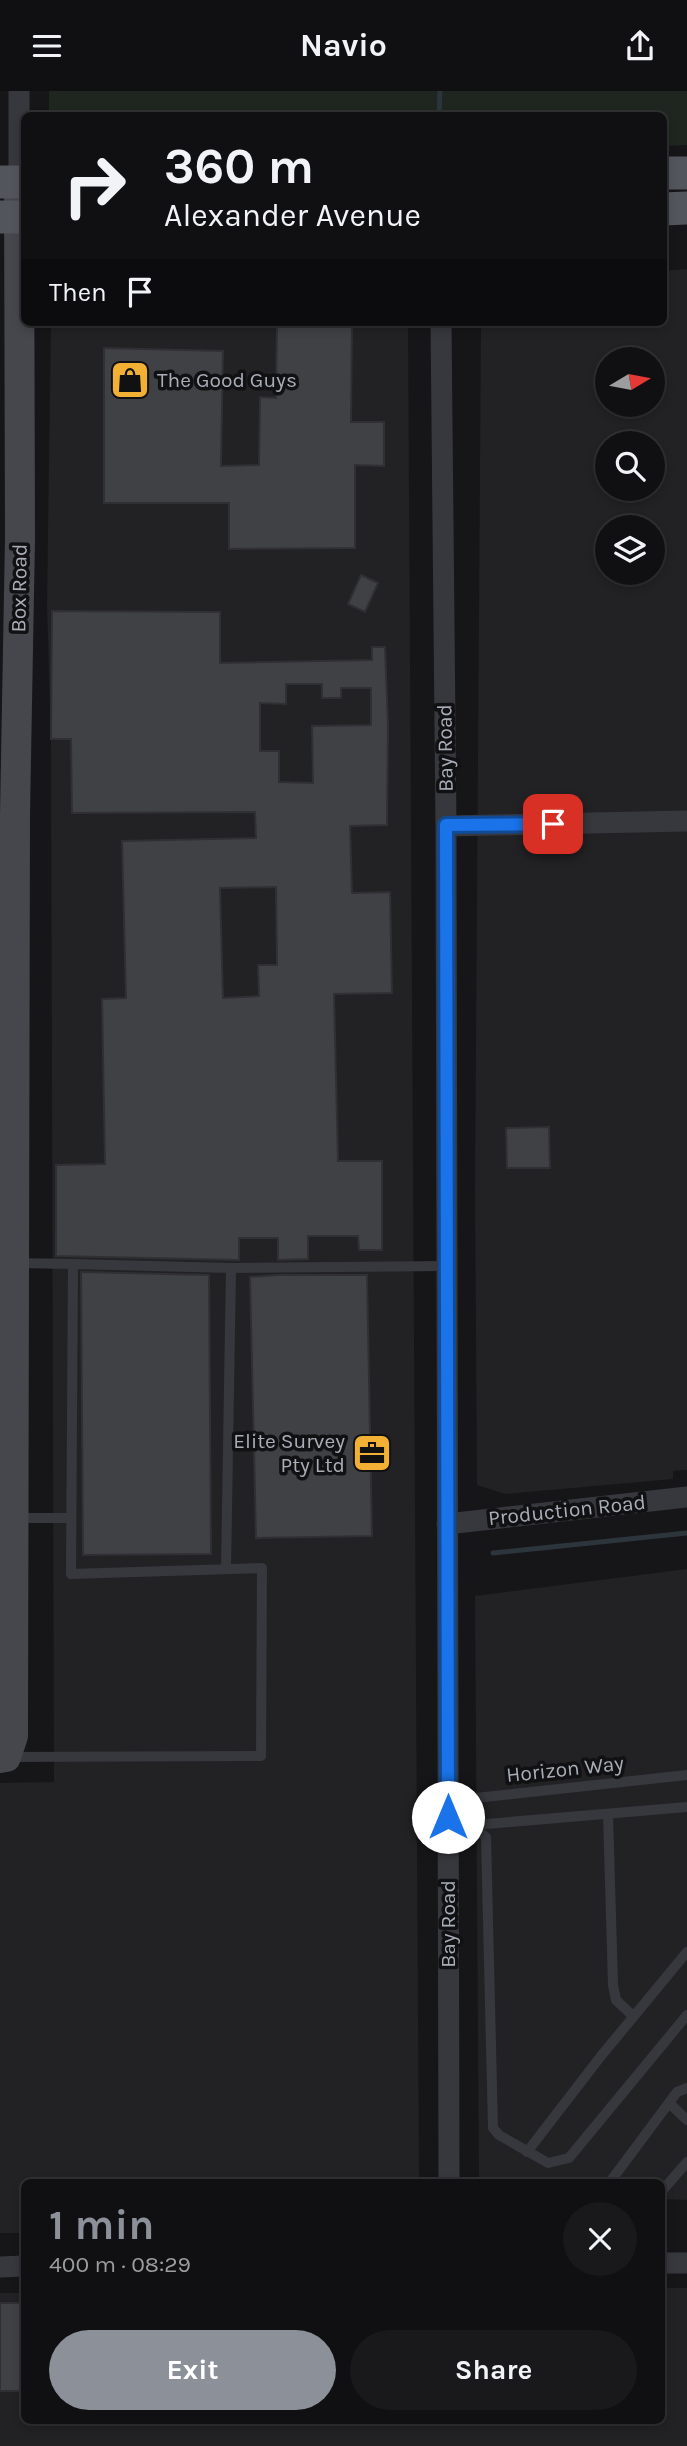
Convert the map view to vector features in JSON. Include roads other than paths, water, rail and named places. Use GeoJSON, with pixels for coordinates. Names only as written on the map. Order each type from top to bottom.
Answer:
{"type":"FeatureCollection","features":[{"type":"Feature","properties":{"kind":"main road"},"geometry":{"type":"LineString","coordinates":[[667,173],[687,173]]}},
{"type":"Feature","properties":{"kind":"main road"},"geometry":{"type":"LineString","coordinates":[[667,209],[687,208]]}},
{"type":"Feature","properties":{"kind":"street","name":"Box Road"},"geometry":{"type":"LineString","coordinates":[[3,1757],[13,1737],[15,814],[10,577],[15,182],[19,91]]}},
{"type":"Feature","properties":{"kind":"street","name":"Bay Road"},"geometry":{"type":"LineString","coordinates":[[441,326],[446,825],[449,2179]]}},
{"type":"Feature","properties":{"kind":"street"},"geometry":{"type":"LineString","coordinates":[[446,825],[687,821]]}},
{"type":"Feature","properties":{"kind":"street","name":"Production Road"},"geometry":{"type":"LineString","coordinates":[[447,1524],[687,1497]]}},
{"type":"Feature","properties":{"kind":"street"},"geometry":{"type":"LineString","coordinates":[[665,2263],[687,2263]]}},
{"type":"Feature","properties":{"kind":"street"},"geometry":{"type":"LineString","coordinates":[[0,2267],[21,2266]]}},
{"type":"Feature","properties":{"kind":"lane"},"geometry":{"type":"LineString","coordinates":[[14,1263],[231,1268],[447,1266]]}},
{"type":"Feature","properties":{"kind":"lane"},"geometry":{"type":"LineString","coordinates":[[3,1757],[261,1756],[262,1568],[71,1574],[73,1264]]}},
{"type":"Feature","properties":{"kind":"lane"},"geometry":{"type":"LineString","coordinates":[[226,1569],[231,1268]]}},
{"type":"Feature","properties":{"kind":"lane"},"geometry":{"type":"LineString","coordinates":[[13,1518],[71,1518]]}},
{"type":"Feature","properties":{"kind":"lane","name":"Horizon Way"},"geometry":{"type":"LineString","coordinates":[[448,1809],[687,1775]]}},
{"type":"Feature","properties":{"kind":"lane"},"geometry":{"type":"LineString","coordinates":[[474,1825],[687,1807]]}},
{"type":"Feature","properties":{"kind":"lane"},"geometry":{"type":"LineString","coordinates":[[448,1809],[474,1825],[486,1837],[494,2128],[508,2142],[548,2163],[569,2158],[687,2015]]}},
{"type":"Feature","properties":{"kind":"lane"},"geometry":{"type":"LineString","coordinates":[[608,1814],[613,1985],[616,2000],[633,2017]]}},
{"type":"Feature","properties":{"kind":"lane"},"geometry":{"type":"LineString","coordinates":[[527,2152],[687,1952]]}},
{"type":"Feature","properties":{"kind":"lane"},"geometry":{"type":"LineString","coordinates":[[612,2179],[677,2092],[687,2088]]}},
{"type":"Feature","properties":{"kind":"lane"},"geometry":{"type":"LineString","coordinates":[[669,2103],[687,2120]]}},
{"type":"Feature","properties":{"kind":"lane"},"geometry":{"type":"LineString","coordinates":[[665,2188],[687,2162]]}},
{"type":"Feature","properties":{"kind":"waterway"},"geometry":{"type":"LineString","coordinates":[[439,112],[440,91]]}},
{"type":"Feature","properties":{"kind":"waterway"},"geometry":{"type":"LineString","coordinates":[[493,1553],[687,1533]]}},
{"type":"Feature","properties":{"kind":"place","name":"The Good Guys"},"geometry":{"type":"Point","coordinates":[130,380]}},
{"type":"Feature","properties":{"kind":"place","name":"Elite Survey Pty Ltd"},"geometry":{"type":"Point","coordinates":[372,1453]}}]}
